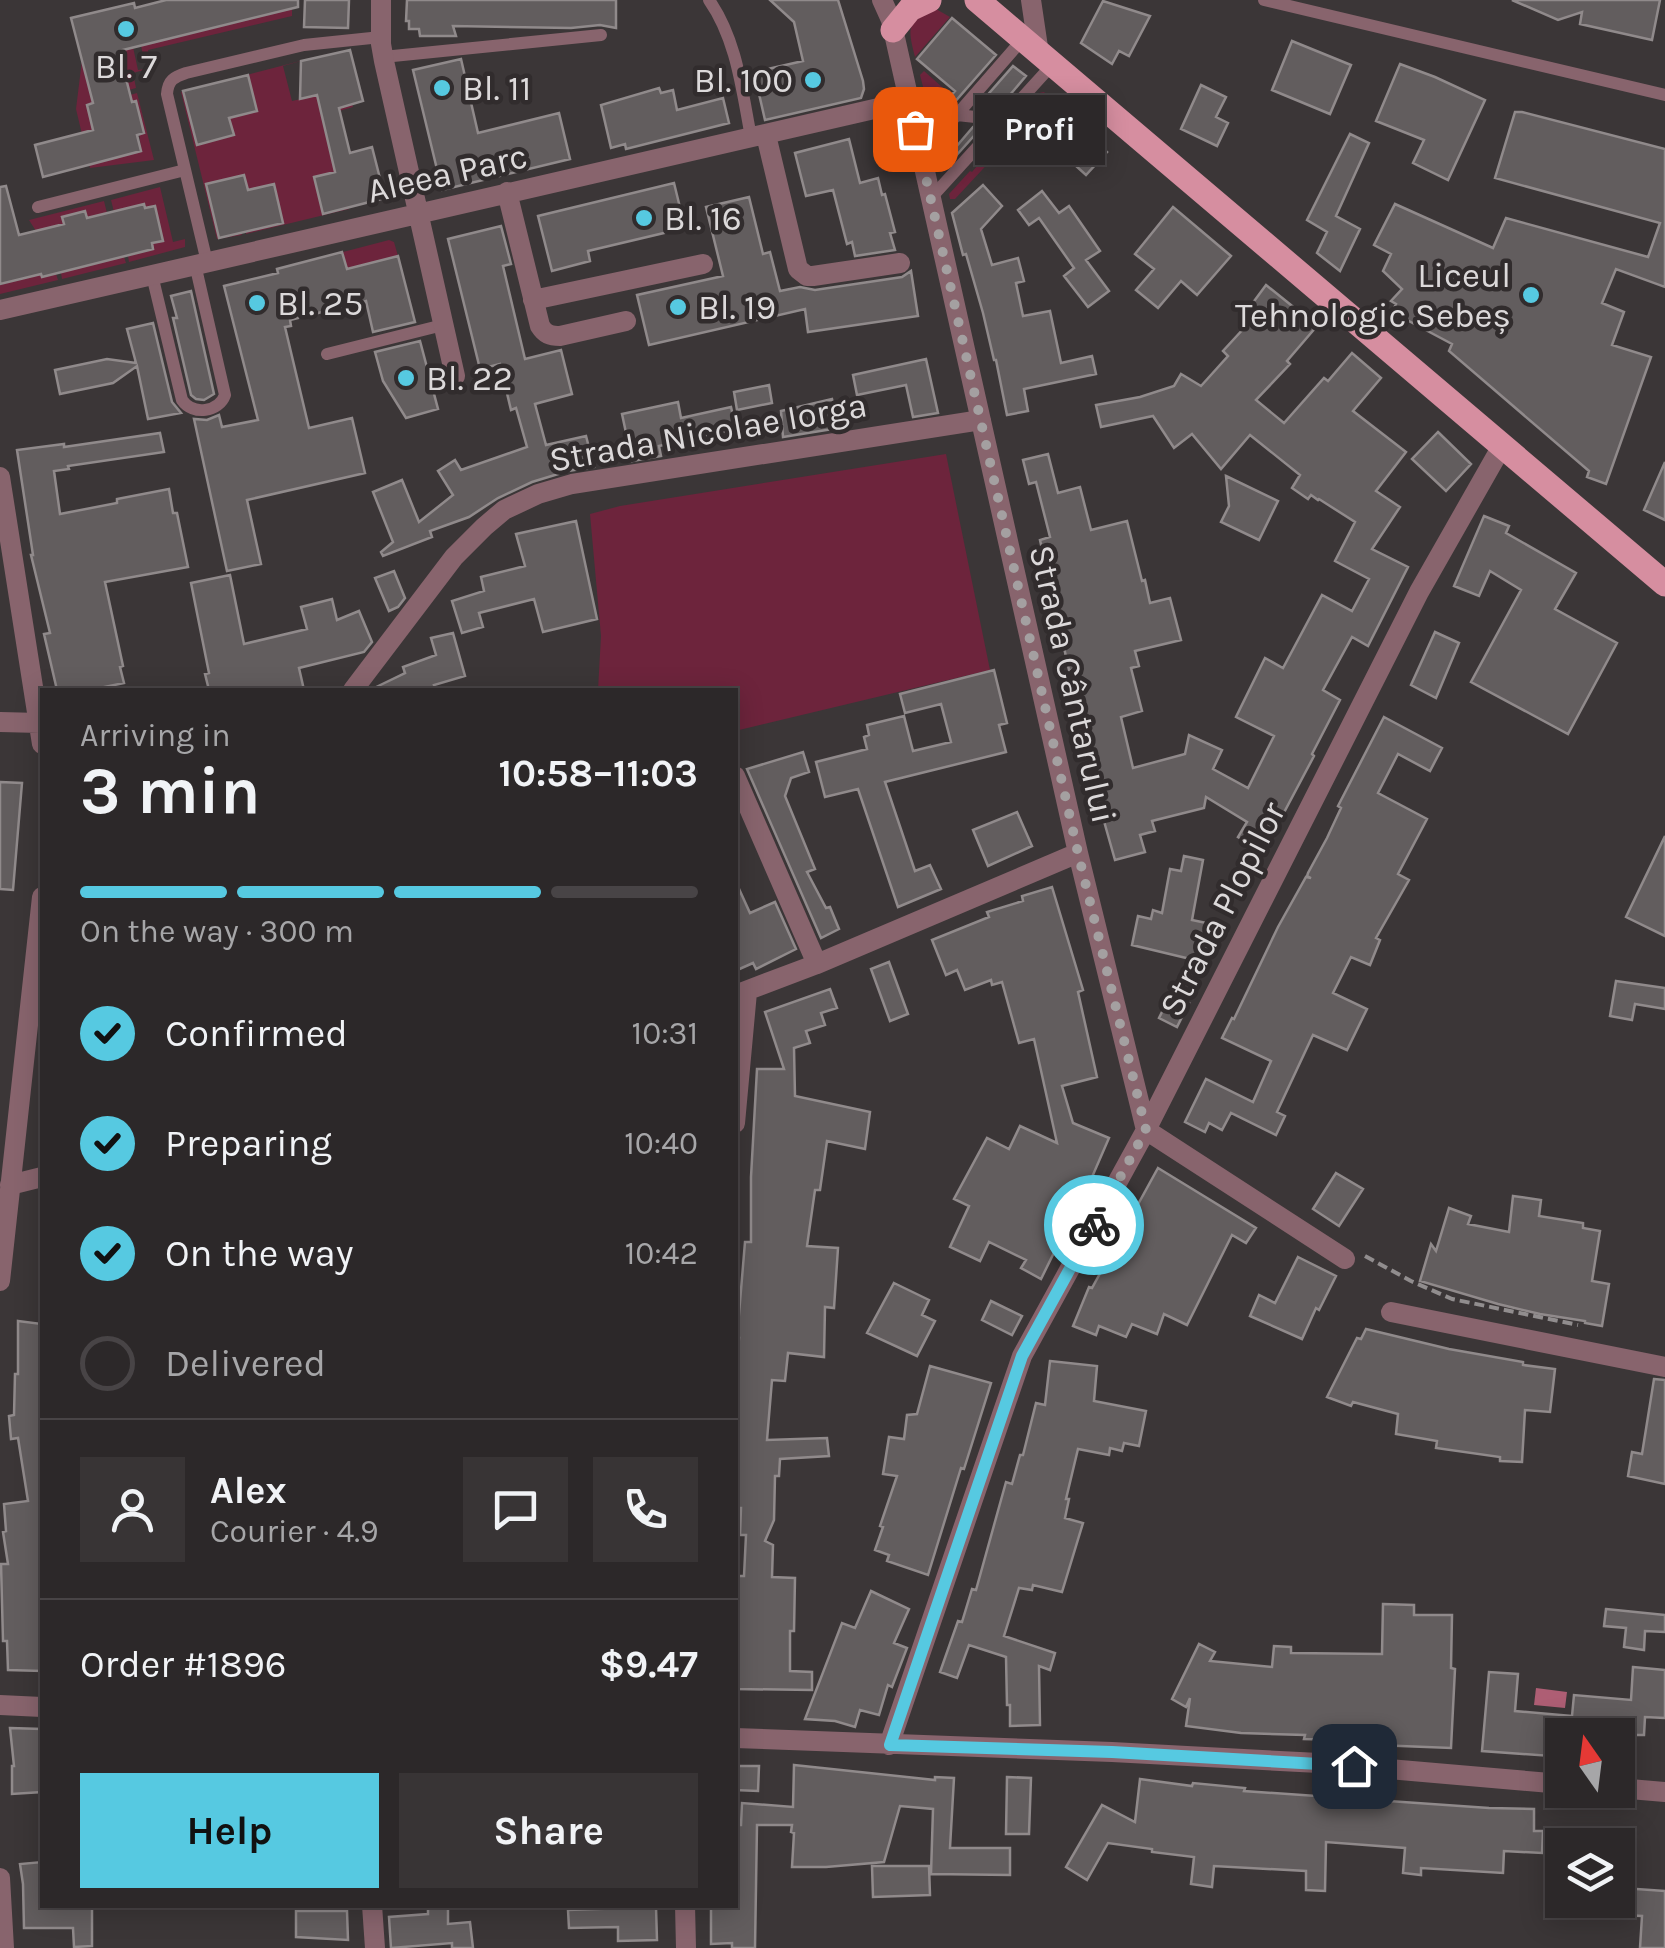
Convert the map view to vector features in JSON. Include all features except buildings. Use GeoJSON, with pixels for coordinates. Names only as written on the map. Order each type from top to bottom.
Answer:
{"type":"FeatureCollection","features":[{"type":"Feature","properties":{"kind":"main road"},"geometry":{"type":"LineString","coordinates":[[895,17],[930,0]]}},
{"type":"Feature","properties":{"kind":"main road"},"geometry":{"type":"LineString","coordinates":[[981,2],[1665,584]]}},
{"type":"Feature","properties":{"kind":"street"},"geometry":{"type":"LineString","coordinates":[[380,0],[382,47],[456,376]]}},
{"type":"Feature","properties":{"kind":"street","name":"Strada Cântarului"},"geometry":{"type":"LineString","coordinates":[[882,0],[895,17],[908,102],[1078,853],[1146,1130]]}},
{"type":"Feature","properties":{"kind":"street"},"geometry":{"type":"LineString","coordinates":[[1031,0],[1038,53]]}},
{"type":"Feature","properties":{"kind":"street","name":"Aleea Parc"},"geometry":{"type":"LineString","coordinates":[[0,310],[908,102]]}},
{"type":"Feature","properties":{"kind":"street"},"geometry":{"type":"LineString","coordinates":[[758,136],[798,268],[806,276],[900,263]]}},
{"type":"Feature","properties":{"kind":"street"},"geometry":{"type":"LineString","coordinates":[[507,192],[543,332],[560,336],[626,322]]}},
{"type":"Feature","properties":{"kind":"street"},"geometry":{"type":"LineString","coordinates":[[533,300],[703,264]]}},
{"type":"Feature","properties":{"kind":"street","name":"Strada Nicolae Iorga"},"geometry":{"type":"LineString","coordinates":[[355,688],[454,557],[504,510],[538,494],[572,484],[981,420]]}},
{"type":"Feature","properties":{"kind":"street","name":"Strada Plopilor"},"geometry":{"type":"LineString","coordinates":[[890,1745],[1022,1356],[1146,1130],[1419,592],[1502,446]]}},
{"type":"Feature","properties":{"kind":"street"},"geometry":{"type":"LineString","coordinates":[[0,477],[40,727]]}},
{"type":"Feature","properties":{"kind":"street"},"geometry":{"type":"LineString","coordinates":[[0,722],[40,733]]}},
{"type":"Feature","properties":{"kind":"street"},"geometry":{"type":"LineString","coordinates":[[738,783],[816,964]]}},
{"type":"Feature","properties":{"kind":"street"},"geometry":{"type":"LineString","coordinates":[[738,1058],[741,994],[1078,853]]}},
{"type":"Feature","properties":{"kind":"street"},"geometry":{"type":"LineString","coordinates":[[0,1281],[3,1216],[10,1185],[40,915]]}},
{"type":"Feature","properties":{"kind":"street"},"geometry":{"type":"LineString","coordinates":[[1146,1130],[1354,1257]]}},
{"type":"Feature","properties":{"kind":"street"},"geometry":{"type":"LineString","coordinates":[[10,1185],[40,1178]]}},
{"type":"Feature","properties":{"kind":"street"},"geometry":{"type":"LineString","coordinates":[[1391,1312],[1665,1367]]}},
{"type":"Feature","properties":{"kind":"street"},"geometry":{"type":"LineString","coordinates":[[0,1705],[40,1707]]}},
{"type":"Feature","properties":{"kind":"street"},"geometry":{"type":"LineString","coordinates":[[738,1738],[1319,1763],[1545,1783]]}},
{"type":"Feature","properties":{"kind":"street"},"geometry":{"type":"LineString","coordinates":[[1635,1789],[1665,1792]]}},
{"type":"Feature","properties":{"kind":"street"},"geometry":{"type":"LineString","coordinates":[[0,1878],[4,1948]]}},
{"type":"Feature","properties":{"kind":"street"},"geometry":{"type":"LineString","coordinates":[[372,1908],[375,1948]]}},
{"type":"Feature","properties":{"kind":"street"},"geometry":{"type":"LineString","coordinates":[[684,1908],[686,1948]]}},
{"type":"Feature","properties":{"kind":"lane"},"geometry":{"type":"LineString","coordinates":[[710,0],[726,28],[758,136]]}},
{"type":"Feature","properties":{"kind":"lane"},"geometry":{"type":"LineString","coordinates":[[1264,0],[1665,95]]}},
{"type":"Feature","properties":{"kind":"lane"},"geometry":{"type":"LineString","coordinates":[[152,274],[182,400],[194,410],[217,407],[226,395],[186,170],[168,94],[170,82],[176,76],[326,40],[382,47],[601,35]]}},
{"type":"Feature","properties":{"kind":"lane"},"geometry":{"type":"LineString","coordinates":[[921,156],[956,116],[1038,53]]}},
{"type":"Feature","properties":{"kind":"lane"},"geometry":{"type":"LineString","coordinates":[[930,199],[1003,120],[1038,53]]}},
{"type":"Feature","properties":{"kind":"lane"},"geometry":{"type":"LineString","coordinates":[[956,116],[1003,120]]}},
{"type":"Feature","properties":{"kind":"lane"},"geometry":{"type":"LineString","coordinates":[[38,207],[186,170]]}},
{"type":"Feature","properties":{"kind":"lane"},"geometry":{"type":"LineString","coordinates":[[327,354],[443,325]]}},
{"type":"Feature","properties":{"kind":"path"},"geometry":{"type":"LineString","coordinates":[[1354,1257],[1452,1299],[1578,1326]]}},
{"type":"Feature","properties":{"kind":"shaded area"},"geometry":{"type":"Polygon","coordinates":[[[292,0],[292,16],[148,50],[150,61],[144,62],[141,45],[270,14],[292,0]]]}},
{"type":"Feature","properties":{"kind":"shaded area"},"geometry":{"type":"Polygon","coordinates":[[[936,9],[950,17],[915,57],[912,27],[936,9]]]}},
{"type":"Feature","properties":{"kind":"shaded area"},"geometry":{"type":"Polygon","coordinates":[[[133,47],[138,70],[151,68],[133,73],[136,88],[129,90],[126,82],[90,92],[93,103],[87,106],[98,150],[141,151],[136,101],[132,102],[130,95],[137,93],[154,160],[90,168],[76,109],[82,60],[133,47]]]}},
{"type":"Feature","properties":{"kind":"shaded area"},"geometry":{"type":"Polygon","coordinates":[[[308,59],[283,66],[292,101],[319,95],[323,111],[352,104],[353,107],[322,116],[331,156],[359,150],[338,156],[341,170],[314,178],[323,213],[349,209],[246,234],[283,223],[274,185],[248,190],[244,176],[207,185],[219,237],[242,235],[217,239],[181,92],[308,59]],[[248,75],[183,92],[197,145],[233,136],[229,118],[257,111],[248,75]]]}},
{"type":"Feature","properties":{"kind":"shaded area"},"geometry":{"type":"Polygon","coordinates":[[[924,71],[951,95],[937,112],[929,110],[920,75],[924,71]]]}},
{"type":"Feature","properties":{"kind":"shaded area"},"geometry":{"type":"Polygon","coordinates":[[[1044,92],[1047,100],[955,199],[950,199],[949,194],[1044,92]]]}},
{"type":"Feature","properties":{"kind":"shaded area"},"geometry":{"type":"Polygon","coordinates":[[[160,187],[173,242],[185,239],[185,247],[129,262],[128,256],[153,250],[152,243],[163,240],[155,206],[114,212],[111,200],[160,187]]]}},
{"type":"Feature","properties":{"kind":"shaded area"},"geometry":{"type":"Polygon","coordinates":[[[104,201],[107,213],[88,223],[84,211],[63,216],[64,224],[36,231],[29,220],[104,201]]]}},
{"type":"Feature","properties":{"kind":"shaded area"},"geometry":{"type":"Polygon","coordinates":[[[394,242],[398,256],[347,269],[343,252],[394,242]]]}},
{"type":"Feature","properties":{"kind":"shaded area"},"geometry":{"type":"Polygon","coordinates":[[[124,257],[126,263],[62,279],[61,273],[124,257]]]}},
{"type":"Feature","properties":{"kind":"shaded area"},"geometry":{"type":"Polygon","coordinates":[[[56,274],[58,280],[0,294],[0,285],[56,274]]]}},
{"type":"Feature","properties":{"kind":"shaded area"},"geometry":{"type":"Polygon","coordinates":[[[946,454],[990,670],[738,730],[738,688],[598,688],[601,636],[590,514],[946,454]]]}},
{"type":"Feature","properties":{"kind":"shaded area"},"geometry":{"type":"Polygon","coordinates":[[[1536,1688],[1567,1692],[1565,1708],[1534,1705],[1536,1688]]]}},
{"type":"Feature","properties":{"kind":"way so far"},"geometry":{"type":"LineString","coordinates":[[915,129],[1078,853],[1146,1130],[1094,1225]]}},
{"type":"Feature","properties":{"kind":"place","name":"Bl. 7"},"geometry":{"type":"Point","coordinates":[126,29]}},
{"type":"Feature","properties":{"kind":"place","name":"Bl. 100"},"geometry":{"type":"Point","coordinates":[813,80]}},
{"type":"Feature","properties":{"kind":"place","name":"Bl. 11"},"geometry":{"type":"Point","coordinates":[442,88]}},
{"type":"Feature","properties":{"kind":"place","name":"Profi"},"geometry":{"type":"Point","coordinates":[915,129]}},
{"type":"Feature","properties":{"kind":"place","name":"Bl. 16"},"geometry":{"type":"Point","coordinates":[644,218]}},
{"type":"Feature","properties":{"kind":"place","name":"Liceul Tehnologic Sebeș"},"geometry":{"type":"Point","coordinates":[1531,295]}},
{"type":"Feature","properties":{"kind":"place","name":"Bl. 25"},"geometry":{"type":"Point","coordinates":[257,303]}},
{"type":"Feature","properties":{"kind":"place","name":"Bl. 19"},"geometry":{"type":"Point","coordinates":[678,307]}},
{"type":"Feature","properties":{"kind":"place","name":"Bl. 22"},"geometry":{"type":"Point","coordinates":[406,378]}},
{"type":"Feature","properties":{"kind":"route"},"geometry":{"type":"LineString","coordinates":[[1094,1225],[1022,1356],[890,1745],[1112,1752],[1354,1766]]}}]}
